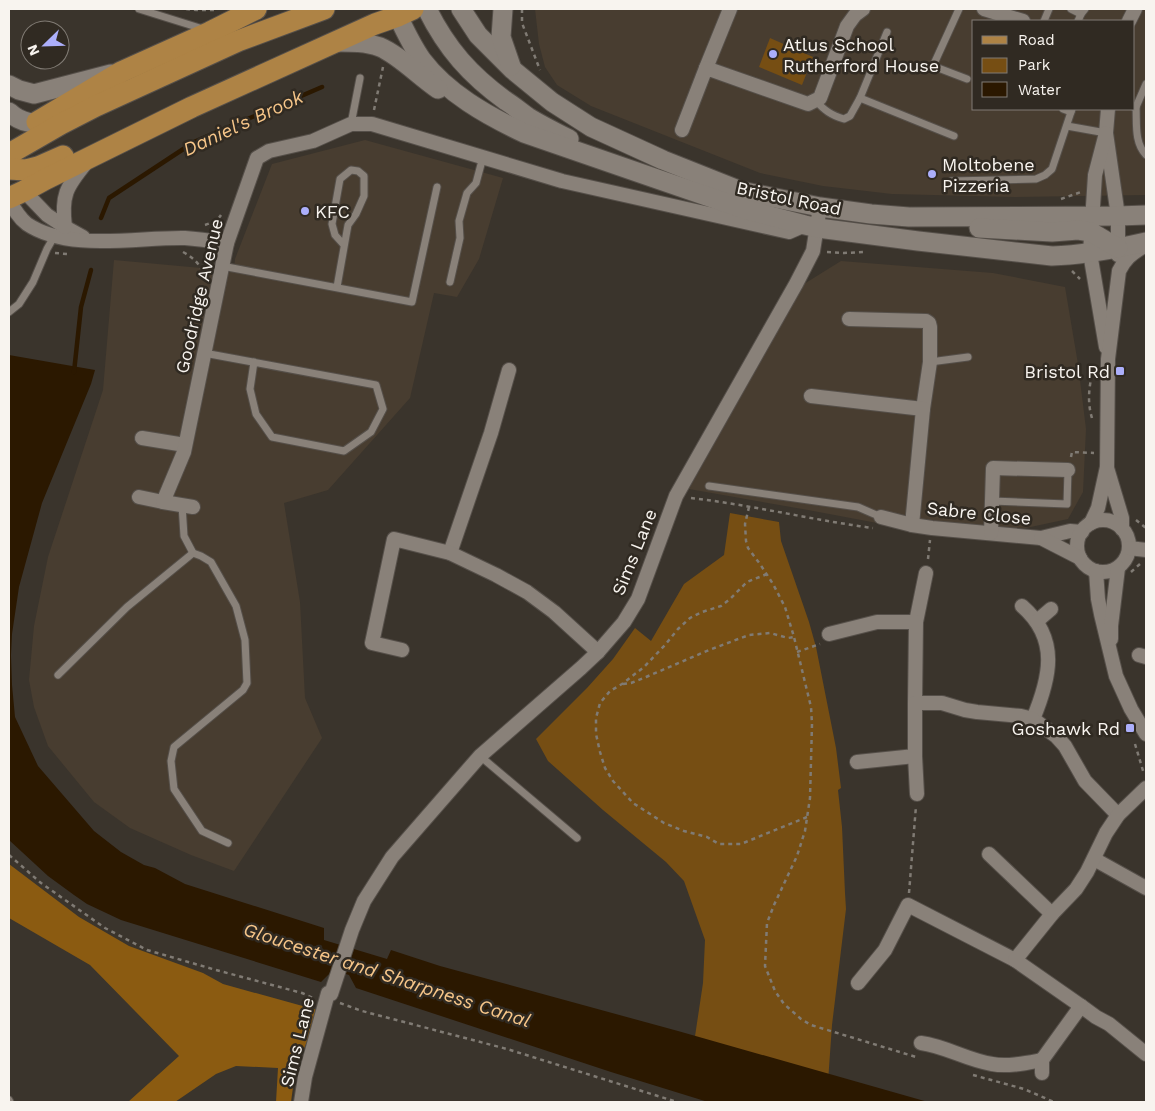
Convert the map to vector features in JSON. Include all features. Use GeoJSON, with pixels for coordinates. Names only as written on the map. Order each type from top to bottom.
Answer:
{"type":"FeatureCollection","features":[{"type":"Feature","properties":{"kind":"main road"},"geometry":{"type":"LineString","coordinates":[[12,179],[70,120],[224,36],[255,9]]}},
{"type":"Feature","properties":{"kind":"main road"},"geometry":{"type":"LineString","coordinates":[[9,85],[34,94],[121,72],[224,36],[324,9]]}},
{"type":"Feature","properties":{"kind":"main road"},"geometry":{"type":"LineString","coordinates":[[427,9],[448,45],[463,64],[489,88],[528,117],[619,165]]}},
{"type":"Feature","properties":{"kind":"main road","name":"Bristol Road"},"geometry":{"type":"LineString","coordinates":[[461,9],[478,35],[512,70],[552,102],[591,128],[663,160],[741,191],[820,207],[909,217],[959,227],[1052,232],[1078,230],[1091,224]]}},
{"type":"Feature","properties":{"kind":"main road"},"geometry":{"type":"LineString","coordinates":[[503,9],[502,36],[512,70]]}},
{"type":"Feature","properties":{"kind":"main road"},"geometry":{"type":"LineString","coordinates":[[12,179],[46,179],[226,91],[337,42],[401,11]]}},
{"type":"Feature","properties":{"kind":"main road","name":"Bristol Road"},"geometry":{"type":"LineString","coordinates":[[401,11],[410,41],[422,60],[443,83],[468,103],[524,133],[747,210],[812,227],[1052,256],[1090,253],[1146,243]]}},
{"type":"Feature","properties":{"kind":"main road"},"geometry":{"type":"LineString","coordinates":[[337,42],[356,42],[380,48],[469,109],[510,126]]}},
{"type":"Feature","properties":{"kind":"main road"},"geometry":{"type":"LineString","coordinates":[[9,138],[121,72]]}},
{"type":"Feature","properties":{"kind":"main road"},"geometry":{"type":"LineString","coordinates":[[12,179],[26,170],[38,167],[136,123],[226,91]]}},
{"type":"Feature","properties":{"kind":"main road"},"geometry":{"type":"LineString","coordinates":[[9,112],[33,124],[70,120]]}},
{"type":"Feature","properties":{"kind":"main road"},"geometry":{"type":"LineString","coordinates":[[1091,224],[1118,216],[1146,214]]}},
{"type":"Feature","properties":{"kind":"main road"},"geometry":{"type":"LineString","coordinates":[[1091,224],[1118,248]]}},
{"type":"Feature","properties":{"kind":"street"},"geometry":{"type":"LineString","coordinates":[[682,130],[730,9]]}},
{"type":"Feature","properties":{"kind":"street"},"geometry":{"type":"LineString","coordinates":[[706,68],[808,104],[820,98],[847,26],[855,15],[863,9]]}},
{"type":"Feature","properties":{"kind":"street"},"geometry":{"type":"LineString","coordinates":[[984,9],[1015,20]]}},
{"type":"Feature","properties":{"kind":"street"},"geometry":{"type":"LineString","coordinates":[[1108,110],[1106,133],[1095,175],[1090,253],[1108,360]]}},
{"type":"Feature","properties":{"kind":"street","name":"Goodridge Avenue"},"geometry":{"type":"LineString","coordinates":[[163,502],[184,452],[227,243],[257,158],[269,151],[313,141],[351,124],[376,125]]}},
{"type":"Feature","properties":{"kind":"street","name":"Bristol Road"},"geometry":{"type":"LineString","coordinates":[[376,125],[562,181],[789,232],[812,227]]}},
{"type":"Feature","properties":{"kind":"street"},"geometry":{"type":"LineString","coordinates":[[1086,528],[1099,521],[1108,521],[1116,523],[1127,534],[1129,541],[1128,556],[1118,568],[1112,571],[1096,572],[1084,564],[1078,549],[1078,540],[1098,508],[1107,467],[1108,360],[1119,271],[1118,216],[1106,133]]}},
{"type":"Feature","properties":{"kind":"street"},"geometry":{"type":"LineString","coordinates":[[61,230],[64,200],[68,189],[75,176],[92,157]]}},
{"type":"Feature","properties":{"kind":"street"},"geometry":{"type":"LineString","coordinates":[[12,179],[16,212],[26,223],[42,232],[61,230]]}},
{"type":"Feature","properties":{"kind":"street"},"geometry":{"type":"LineString","coordinates":[[12,179],[61,230],[90,241],[185,238],[227,243]]}},
{"type":"Feature","properties":{"kind":"street","name":"Sims Lane"},"geometry":{"type":"LineString","coordinates":[[301,1102],[304,1077],[328,997],[364,901],[392,857],[480,756],[581,668],[624,622],[638,599],[676,496],[813,251],[812,227],[820,207]]}},
{"type":"Feature","properties":{"kind":"street"},"geometry":{"type":"LineString","coordinates":[[1119,271],[1129,256],[1146,243]]}},
{"type":"Feature","properties":{"kind":"street","name":"Sabre Close"},"geometry":{"type":"LineString","coordinates":[[850,319],[926,321],[929,323],[930,362],[923,409],[912,525]]}},
{"type":"Feature","properties":{"kind":"street"},"geometry":{"type":"LineString","coordinates":[[450,553],[491,433],[509,370]]}},
{"type":"Feature","properties":{"kind":"street"},"geometry":{"type":"LineString","coordinates":[[811,396],[923,409]]}},
{"type":"Feature","properties":{"kind":"street"},"geometry":{"type":"LineString","coordinates":[[142,438],[185,445]]}},
{"type":"Feature","properties":{"kind":"street"},"geometry":{"type":"LineString","coordinates":[[1107,467],[1122,518],[1122,529]]}},
{"type":"Feature","properties":{"kind":"street"},"geometry":{"type":"LineString","coordinates":[[991,533],[993,468],[1068,470]]}},
{"type":"Feature","properties":{"kind":"street"},"geometry":{"type":"LineString","coordinates":[[139,497],[187,506]]}},
{"type":"Feature","properties":{"kind":"street","name":"Sabre Close"},"geometry":{"type":"LineString","coordinates":[[881,517],[932,528],[1042,538],[1086,528]]}},
{"type":"Feature","properties":{"kind":"street","name":"Sabre Close"},"geometry":{"type":"LineString","coordinates":[[1042,538],[1080,558]]}},
{"type":"Feature","properties":{"kind":"street"},"geometry":{"type":"LineString","coordinates":[[402,650],[372,643],[394,539],[450,553],[527,592],[554,612],[598,652]]}},
{"type":"Feature","properties":{"kind":"street"},"geometry":{"type":"LineString","coordinates":[[1129,548],[1146,550]]}},
{"type":"Feature","properties":{"kind":"street"},"geometry":{"type":"LineString","coordinates":[[1111,655],[1111,626],[1118,568]]}},
{"type":"Feature","properties":{"kind":"street"},"geometry":{"type":"LineString","coordinates":[[1096,572],[1098,599],[1116,676],[1131,709],[1146,734]]}},
{"type":"Feature","properties":{"kind":"street"},"geometry":{"type":"LineString","coordinates":[[917,794],[914,756],[916,622],[926,573]]}},
{"type":"Feature","properties":{"kind":"street"},"geometry":{"type":"LineString","coordinates":[[1022,606],[1030,612],[1042,629],[1049,654],[1043,695],[1033,719]]}},
{"type":"Feature","properties":{"kind":"street"},"geometry":{"type":"LineString","coordinates":[[1037,621],[1051,609]]}},
{"type":"Feature","properties":{"kind":"street"},"geometry":{"type":"LineString","coordinates":[[829,634],[877,622],[916,622]]}},
{"type":"Feature","properties":{"kind":"street"},"geometry":{"type":"LineString","coordinates":[[915,703],[942,703],[965,710],[1033,719],[1042,724],[1065,746],[1085,781],[1118,815]]}},
{"type":"Feature","properties":{"kind":"street"},"geometry":{"type":"LineString","coordinates":[[857,762],[914,756]]}},
{"type":"Feature","properties":{"kind":"street"},"geometry":{"type":"LineString","coordinates":[[1015,960],[1052,914],[1076,889],[1088,872],[1106,833],[1118,815],[1146,788]]}},
{"type":"Feature","properties":{"kind":"street"},"geometry":{"type":"LineString","coordinates":[[989,854],[1052,914]]}},
{"type":"Feature","properties":{"kind":"street"},"geometry":{"type":"LineString","coordinates":[[1094,859],[1146,888]]}},
{"type":"Feature","properties":{"kind":"street"},"geometry":{"type":"LineString","coordinates":[[858,983],[884,950],[908,905],[1015,960],[1096,1017],[1109,1024],[1146,1054]]}},
{"type":"Feature","properties":{"kind":"street"},"geometry":{"type":"LineString","coordinates":[[921,1043],[934,1044],[956,1054],[991,1064],[1022,1064],[1042,1067],[1081,1006]]}},
{"type":"Feature","properties":{"kind":"lane"},"geometry":{"type":"LineString","coordinates":[[140,9],[224,36]]}},
{"type":"Feature","properties":{"kind":"lane"},"geometry":{"type":"LineString","coordinates":[[959,9],[933,66],[968,80]]}},
{"type":"Feature","properties":{"kind":"lane"},"geometry":{"type":"LineString","coordinates":[[1071,9],[1081,15]]}},
{"type":"Feature","properties":{"kind":"lane"},"geometry":{"type":"LineString","coordinates":[[815,100],[826,112],[844,119],[850,116],[860,98],[887,32]]}},
{"type":"Feature","properties":{"kind":"lane"},"geometry":{"type":"LineString","coordinates":[[351,124],[360,78]]}},
{"type":"Feature","properties":{"kind":"lane"},"geometry":{"type":"LineString","coordinates":[[1146,84],[1135,107],[1138,141],[1141,150],[1146,155]]}},
{"type":"Feature","properties":{"kind":"lane"},"geometry":{"type":"LineString","coordinates":[[860,98],[954,136]]}},
{"type":"Feature","properties":{"kind":"lane"},"geometry":{"type":"LineString","coordinates":[[951,181],[1036,180],[1046,175],[1052,169],[1072,110]]}},
{"type":"Feature","properties":{"kind":"lane"},"geometry":{"type":"LineString","coordinates":[[1067,126],[1106,133]]}},
{"type":"Feature","properties":{"kind":"lane"},"geometry":{"type":"LineString","coordinates":[[450,282],[460,238],[459,221],[467,193],[476,183],[483,157]]}},
{"type":"Feature","properties":{"kind":"lane"},"geometry":{"type":"LineString","coordinates":[[336,287],[344,246],[348,225],[356,214],[364,196],[364,176],[358,171],[351,170],[340,179],[332,224],[335,235],[344,246]]}},
{"type":"Feature","properties":{"kind":"lane"},"geometry":{"type":"LineString","coordinates":[[222,266],[412,302],[437,187]]}},
{"type":"Feature","properties":{"kind":"lane"},"geometry":{"type":"LineString","coordinates":[[9,312],[20,304],[33,282],[47,249],[61,230]]}},
{"type":"Feature","properties":{"kind":"lane"},"geometry":{"type":"LineString","coordinates":[[204,353],[254,362],[376,385],[383,409],[371,432],[344,451],[272,437],[256,414],[250,389],[254,362]]}},
{"type":"Feature","properties":{"kind":"lane"},"geometry":{"type":"LineString","coordinates":[[930,362],[968,357]]}},
{"type":"Feature","properties":{"kind":"lane"},"geometry":{"type":"LineString","coordinates":[[992,501],[1067,504],[1068,470]]}},
{"type":"Feature","properties":{"kind":"lane"},"geometry":{"type":"LineString","coordinates":[[709,486],[858,506],[881,517]]}},
{"type":"Feature","properties":{"kind":"lane"},"geometry":{"type":"LineString","coordinates":[[187,506],[184,536],[193,553],[211,562],[236,606],[245,640],[247,683],[243,690],[174,747],[171,761],[174,789],[202,831],[228,843]]}},
{"type":"Feature","properties":{"kind":"lane"},"geometry":{"type":"LineString","coordinates":[[58,676],[127,607],[193,553]]}},
{"type":"Feature","properties":{"kind":"lane"},"geometry":{"type":"LineString","coordinates":[[480,756],[577,838]]}},
{"type":"Feature","properties":{"kind":"path"},"geometry":{"type":"LineString","coordinates":[[186,9],[219,9]]}},
{"type":"Feature","properties":{"kind":"path"},"geometry":{"type":"LineString","coordinates":[[522,9],[522,23],[542,75]]}},
{"type":"Feature","properties":{"kind":"path"},"geometry":{"type":"LineString","coordinates":[[376,125],[380,118],[373,117],[373,112],[384,66],[383,62]]}},
{"type":"Feature","properties":{"kind":"path"},"geometry":{"type":"LineString","coordinates":[[1053,201],[1070,197],[1078,192],[1094,191]]}},
{"type":"Feature","properties":{"kind":"path"},"geometry":{"type":"LineString","coordinates":[[181,252],[194,258],[200,265],[205,285],[218,289]]}},
{"type":"Feature","properties":{"kind":"path"},"geometry":{"type":"LineString","coordinates":[[1093,420],[1088,398],[1094,367]]}},
{"type":"Feature","properties":{"kind":"path"},"geometry":{"type":"LineString","coordinates":[[1068,470],[1072,452],[1098,453]]}},
{"type":"Feature","properties":{"kind":"path"},"geometry":{"type":"LineString","coordinates":[[749,508],[745,524],[748,548],[767,574],[785,607],[811,707],[812,724],[810,798],[807,817],[797,856],[774,905],[768,923],[765,966],[775,991],[784,1004],[811,1025],[864,1040],[906,1055],[925,1059]]}},
{"type":"Feature","properties":{"kind":"path"},"geometry":{"type":"LineString","coordinates":[[1132,514],[1146,528]]}},
{"type":"Feature","properties":{"kind":"path"},"geometry":{"type":"LineString","coordinates":[[926,573],[932,528]]}},
{"type":"Feature","properties":{"kind":"path"},"geometry":{"type":"LineString","coordinates":[[767,574],[747,582],[720,606],[690,618],[644,666],[610,691],[600,704],[596,718],[596,734],[605,768],[613,782],[633,803],[664,823],[684,831],[707,837],[719,844],[741,844],[807,817]]}},
{"type":"Feature","properties":{"kind":"path"},"geometry":{"type":"LineString","coordinates":[[622,684],[631,683],[749,635],[770,633],[788,638],[794,637]]}},
{"type":"Feature","properties":{"kind":"path"},"geometry":{"type":"LineString","coordinates":[[908,905],[917,794]]}},
{"type":"Feature","properties":{"kind":"path"},"geometry":{"type":"LineString","coordinates":[[9,855],[41,883],[105,928],[147,950],[302,993],[320,1001],[328,997],[331,1000],[362,1011],[507,1049],[676,1102]]}},
{"type":"Feature","properties":{"kind":"path"},"geometry":{"type":"LineString","coordinates":[[969,1073],[1024,1089],[1054,1102]]}},
{"type":"Feature","properties":{"kind":"shaded area"},"geometry":{"type":"Polygon","coordinates":[[[535,9],[1146,9],[1146,195],[1014,197],[892,194],[823,186],[760,173],[591,106],[557,85],[545,67],[539,44],[535,9]]]}},
{"type":"Feature","properties":{"kind":"shaded area"},"geometry":{"type":"Polygon","coordinates":[[[365,140],[503,178],[479,259],[457,297],[434,293],[410,398],[328,490],[284,503],[300,602],[305,698],[322,738],[234,871],[191,855],[130,828],[94,802],[48,746],[34,707],[29,680],[34,626],[48,557],[103,390],[114,260],[234,271],[235,259],[272,164],[365,140]]]}},
{"type":"Feature","properties":{"kind":"shaded area"},"geometry":{"type":"Polygon","coordinates":[[[841,261],[993,273],[1065,287],[1078,364],[1086,429],[1083,492],[1068,519],[1026,528],[893,526],[689,489],[804,284],[841,261]]]}},
{"type":"Feature","properties":{"kind":"shaded area"},"geometry":{"type":"Polygon","coordinates":[[[9,864],[79,917],[129,946],[203,973],[223,984],[317,1010],[308,1040],[296,1065],[291,1102],[276,1102],[278,1068],[236,1066],[216,1074],[175,1102],[128,1102],[179,1056],[90,965],[9,918],[9,864]]]}},
{"type":"Feature","properties":{"kind":"green space"},"geometry":{"type":"Polygon","coordinates":[[[770,38],[813,57],[802,85],[759,67],[770,38]]]}},
{"type":"Feature","properties":{"kind":"green space"},"geometry":{"type":"Polygon","coordinates":[[[730,513],[779,522],[781,541],[816,647],[836,748],[841,788],[838,790],[842,827],[846,909],[832,1025],[828,1082],[694,1043],[703,983],[705,940],[684,881],[666,862],[548,761],[536,739],[613,659],[635,628],[651,641],[684,584],[724,555],[730,513]]]}},
{"type":"Feature","properties":{"kind":"water","name":"Gloucester and Sharpness Canal"},"geometry":{"type":"Polygon","coordinates":[[[9,355],[95,370],[42,503],[19,587],[11,655],[15,717],[38,766],[94,831],[121,852],[185,884],[324,928],[324,940],[387,959],[391,950],[440,966],[928,1102],[708,1102],[356,988],[349,975],[333,970],[321,982],[121,920],[87,904],[48,876],[9,840],[9,355]]]}},
{"type":"Feature","properties":{"kind":"waterway","name":"Daniel's Brook"},"geometry":{"type":"LineString","coordinates":[[101,218],[109,198],[194,142],[322,87]]}},
{"type":"Feature","properties":{"kind":"waterway","name":"Daniel's Brook"},"geometry":{"type":"LineString","coordinates":[[74,372],[81,307],[91,270]]}},
{"type":"Feature","properties":{"kind":"place","name":"Atlus School Rutherford House"},"geometry":{"type":"Point","coordinates":[773,54]}},
{"type":"Feature","properties":{"kind":"place","name":"Moltobene Pizzeria"},"geometry":{"type":"Point","coordinates":[932,174]}},
{"type":"Feature","properties":{"kind":"place","name":"KFC"},"geometry":{"type":"Point","coordinates":[305,211]}},
{"type":"Feature","properties":{"kind":"place","name":"Bristol Rd"},"geometry":{"type":"Point","coordinates":[1120,371]}},
{"type":"Feature","properties":{"kind":"place","name":"Goshawk Rd"},"geometry":{"type":"Point","coordinates":[1130,728]}}]}
